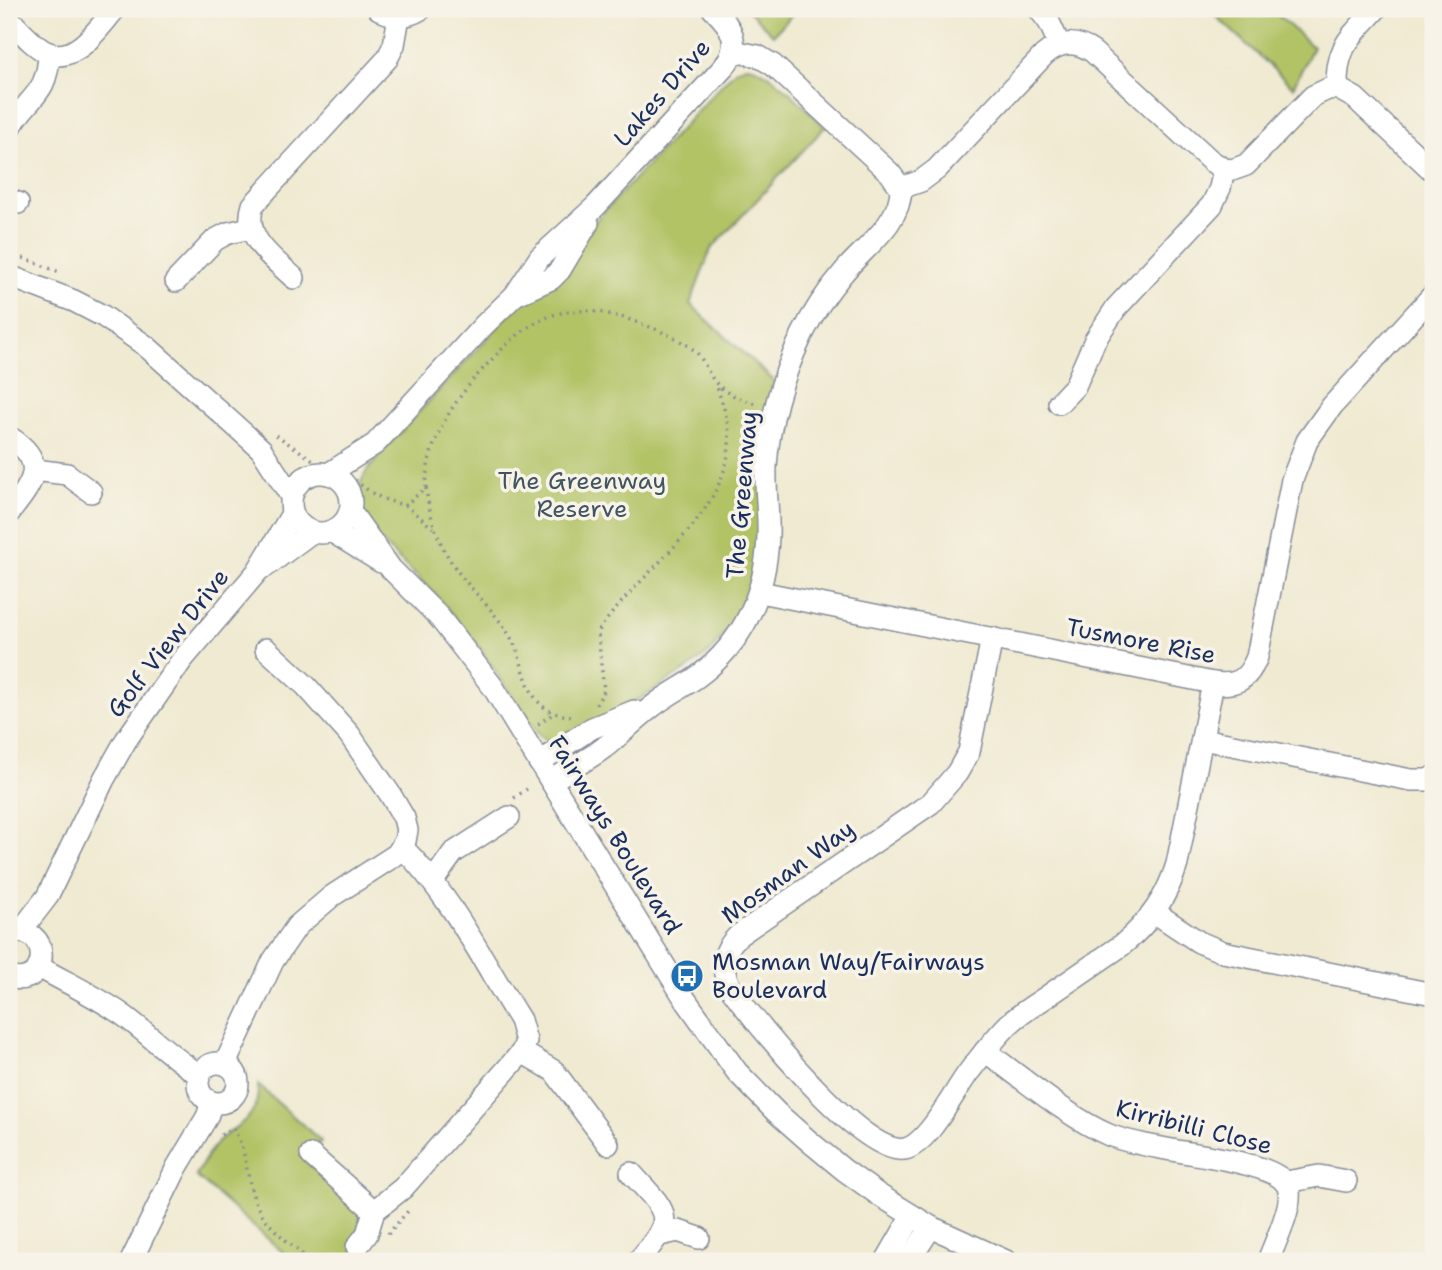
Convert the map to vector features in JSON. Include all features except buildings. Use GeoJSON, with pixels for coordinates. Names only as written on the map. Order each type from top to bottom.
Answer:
{"type":"FeatureCollection","features":[{"type":"Feature","properties":{"kind":"street"},"geometry":{"type":"LineString","coordinates":[[9,19],[48,53],[67,54],[76,50],[115,9]]}},
{"type":"Feature","properties":{"kind":"street"},"geometry":{"type":"LineString","coordinates":[[294,278],[258,243],[250,228],[250,213],[259,197],[387,58],[394,46],[389,13],[409,15],[421,9]]}},
{"type":"Feature","properties":{"kind":"street","name":"Lakes Drive"},"geometry":{"type":"LineString","coordinates":[[339,483],[484,325],[516,295],[551,279],[560,270],[596,206],[724,67],[733,51],[730,28],[713,9]]}},
{"type":"Feature","properties":{"kind":"street"},"geometry":{"type":"LineString","coordinates":[[1039,9],[1049,22],[1059,44]]}},
{"type":"Feature","properties":{"kind":"street"},"geometry":{"type":"LineString","coordinates":[[1338,88],[1337,72],[1342,50],[1376,9]]}},
{"type":"Feature","properties":{"kind":"street"},"geometry":{"type":"LineString","coordinates":[[733,51],[758,56],[774,65],[890,173],[901,188],[921,181],[937,169],[1044,55],[1059,44],[1077,44],[1093,52],[1203,155],[1224,169],[1232,170],[1246,165],[1313,96],[1338,88],[1354,98],[1433,171]]}},
{"type":"Feature","properties":{"kind":"street"},"geometry":{"type":"LineString","coordinates":[[9,130],[16,117],[43,86],[48,71],[48,53]]}},
{"type":"Feature","properties":{"kind":"street"},"geometry":{"type":"LineString","coordinates":[[1059,403],[1075,386],[1095,340],[1116,307],[1214,202],[1224,169]]}},
{"type":"Feature","properties":{"kind":"street","name":"The Greenway"},"geometry":{"type":"LineString","coordinates":[[539,762],[592,729],[670,693],[697,677],[729,647],[743,627],[760,592],[766,557],[766,468],[774,411],[781,384],[804,331],[832,286],[894,215],[901,199],[901,188]]}},
{"type":"Feature","properties":{"kind":"street"},"geometry":{"type":"LineString","coordinates":[[176,281],[215,240],[228,233],[250,228]]}},
{"type":"Feature","properties":{"kind":"street","name":"Fairways Boulevard"},"geometry":{"type":"LineString","coordinates":[[9,276],[74,301],[124,330],[169,365],[261,449],[303,528],[322,532],[391,569]]}},
{"type":"Feature","properties":{"kind":"street","name":"Tusmore Rise"},"geometry":{"type":"LineString","coordinates":[[760,592],[1227,685],[1241,680],[1248,675],[1258,657],[1292,480],[1307,441],[1332,406],[1433,295]]}},
{"type":"Feature","properties":{"kind":"street"},"geometry":{"type":"LineString","coordinates":[[9,437],[26,450],[32,458],[34,470],[30,485],[9,513]]}},
{"type":"Feature","properties":{"kind":"street","name":"Fairways Boulevard"},"geometry":{"type":"LineString","coordinates":[[261,449],[339,483],[391,569],[462,645],[493,687],[685,999],[737,1072],[776,1112],[844,1170],[931,1227],[1006,1261]]}},
{"type":"Feature","properties":{"kind":"street"},"geometry":{"type":"LineString","coordinates":[[34,470],[67,474],[91,492]]}},
{"type":"Feature","properties":{"kind":"street","name":"Golf View Drive"},"geometry":{"type":"LineString","coordinates":[[22,935],[47,897],[104,779],[126,740],[182,660],[257,572],[292,505],[295,487],[339,483],[340,527],[322,532],[257,572]]}},
{"type":"Feature","properties":{"kind":"street","name":"Mosman Way"},"geometry":{"type":"LineString","coordinates":[[992,638],[969,752],[945,789],[931,803],[739,935],[724,954],[722,963],[730,987],[783,1055],[826,1099],[883,1146],[904,1149],[922,1140],[985,1051],[1011,1023],[1122,945],[1136,934],[1154,912],[1171,883],[1177,864],[1213,682]]}},
{"type":"Feature","properties":{"kind":"street"},"geometry":{"type":"LineString","coordinates":[[225,1064],[274,961],[297,926],[332,895],[389,861],[402,847],[407,830],[404,818],[365,756],[330,710],[266,649]]}},
{"type":"Feature","properties":{"kind":"street","name":"The Greenway"},"geometry":{"type":"LineString","coordinates":[[551,781],[605,747],[670,693]]}},
{"type":"Feature","properties":{"kind":"street"},"geometry":{"type":"LineString","coordinates":[[1202,739],[1411,780],[1428,780],[1433,777]]}},
{"type":"Feature","properties":{"kind":"street"},"geometry":{"type":"LineString","coordinates":[[433,881],[453,853],[509,817]]}},
{"type":"Feature","properties":{"kind":"street"},"geometry":{"type":"LineString","coordinates":[[357,1247],[367,1234],[374,1210],[403,1188],[522,1052],[526,1041],[520,1020],[433,881],[402,847]]}},
{"type":"Feature","properties":{"kind":"street"},"geometry":{"type":"LineString","coordinates":[[1154,912],[1199,942],[1223,952],[1433,993]]}},
{"type":"Feature","properties":{"kind":"street"},"geometry":{"type":"LineString","coordinates":[[11,981],[30,976],[39,967],[42,953],[22,935]]}},
{"type":"Feature","properties":{"kind":"street"},"geometry":{"type":"LineString","coordinates":[[39,967],[100,1000],[200,1075]]}},
{"type":"Feature","properties":{"kind":"street","name":"Kirribilli Close"},"geometry":{"type":"LineString","coordinates":[[985,1051],[1072,1113],[1110,1135],[1134,1143],[1266,1170],[1286,1182],[1290,1201],[1270,1256]]}},
{"type":"Feature","properties":{"kind":"street"},"geometry":{"type":"LineString","coordinates":[[522,1052],[554,1071],[608,1143]]}},
{"type":"Feature","properties":{"kind":"street"},"geometry":{"type":"LineString","coordinates":[[213,1063],[225,1064],[231,1067],[239,1079],[236,1093],[226,1102],[212,1102],[199,1088],[200,1075],[213,1063]]}},
{"type":"Feature","properties":{"kind":"street"},"geometry":{"type":"LineString","coordinates":[[131,1261],[212,1102]]}},
{"type":"Feature","properties":{"kind":"street"},"geometry":{"type":"LineString","coordinates":[[311,1155],[374,1210]]}},
{"type":"Feature","properties":{"kind":"street"},"geometry":{"type":"LineString","coordinates":[[631,1173],[656,1200],[661,1208],[664,1224],[660,1235],[638,1261]]}},
{"type":"Feature","properties":{"kind":"street","name":"Kirribilli Close"},"geometry":{"type":"LineString","coordinates":[[1286,1182],[1319,1176],[1346,1181]]}},
{"type":"Feature","properties":{"kind":"street"},"geometry":{"type":"LineString","coordinates":[[886,1261],[912,1216]]}},
{"type":"Feature","properties":{"kind":"street"},"geometry":{"type":"LineString","coordinates":[[909,1261],[931,1227]]}},
{"type":"Feature","properties":{"kind":"street"},"geometry":{"type":"LineString","coordinates":[[660,1235],[678,1231],[699,1238]]}},
{"type":"Feature","properties":{"kind":"path"},"geometry":{"type":"LineString","coordinates":[[748,14],[752,9]]}},
{"type":"Feature","properties":{"kind":"path"},"geometry":{"type":"LineString","coordinates":[[20,257],[70,276]]}},
{"type":"Feature","properties":{"kind":"path"},"geometry":{"type":"LineString","coordinates":[[583,713],[572,716],[554,713],[536,699],[512,638],[451,562],[435,530],[426,488],[430,455],[446,420],[460,397],[490,361],[516,336],[537,322],[556,313],[580,309],[602,311],[658,329],[693,350],[702,359],[717,385],[727,419],[729,438],[728,456],[718,488],[702,512],[600,629],[598,634],[604,691],[591,709]]}},
{"type":"Feature","properties":{"kind":"path"},"geometry":{"type":"LineString","coordinates":[[717,385],[734,396],[774,411]]}},
{"type":"Feature","properties":{"kind":"path"},"geometry":{"type":"LineString","coordinates":[[270,429],[317,463],[332,457],[339,483],[377,498],[405,505],[435,530]]}},
{"type":"Feature","properties":{"kind":"path"},"geometry":{"type":"LineString","coordinates":[[405,505],[426,488]]}},
{"type":"Feature","properties":{"kind":"path"},"geometry":{"type":"LineString","coordinates":[[200,1129],[215,1141],[233,1128],[246,1154],[252,1190],[259,1210],[265,1219],[310,1261]]}},
{"type":"Feature","properties":{"kind":"path"},"geometry":{"type":"LineString","coordinates":[[382,1241],[409,1210]]}},
{"type":"Feature","properties":{"kind":"green space"},"geometry":{"type":"Polygon","coordinates":[[[747,9],[798,9],[773,35],[747,9]]]}},
{"type":"Feature","properties":{"kind":"green space"},"geometry":{"type":"Polygon","coordinates":[[[1208,9],[1271,9],[1313,47],[1293,87],[1208,9]]]}},
{"type":"Feature","properties":{"kind":"green space","name":"The Greenway Reserve"},"geometry":{"type":"Polygon","coordinates":[[[746,66],[766,73],[825,127],[711,249],[690,304],[774,381],[759,543],[749,592],[735,620],[711,651],[689,668],[623,709],[558,741],[546,740],[538,734],[475,641],[435,594],[378,539],[357,507],[358,488],[366,472],[384,450],[725,81],[737,69],[746,66]]]}},
{"type":"Feature","properties":{"kind":"green space"},"geometry":{"type":"Polygon","coordinates":[[[258,1085],[321,1141],[305,1160],[360,1212],[361,1225],[351,1243],[359,1261],[293,1261],[196,1176],[214,1146],[253,1112],[258,1085]]]}},
{"type":"Feature","properties":{"kind":"place","name":"Mosman Way/Fairways Boulevard"},"geometry":{"type":"Point","coordinates":[687,976]}}]}
